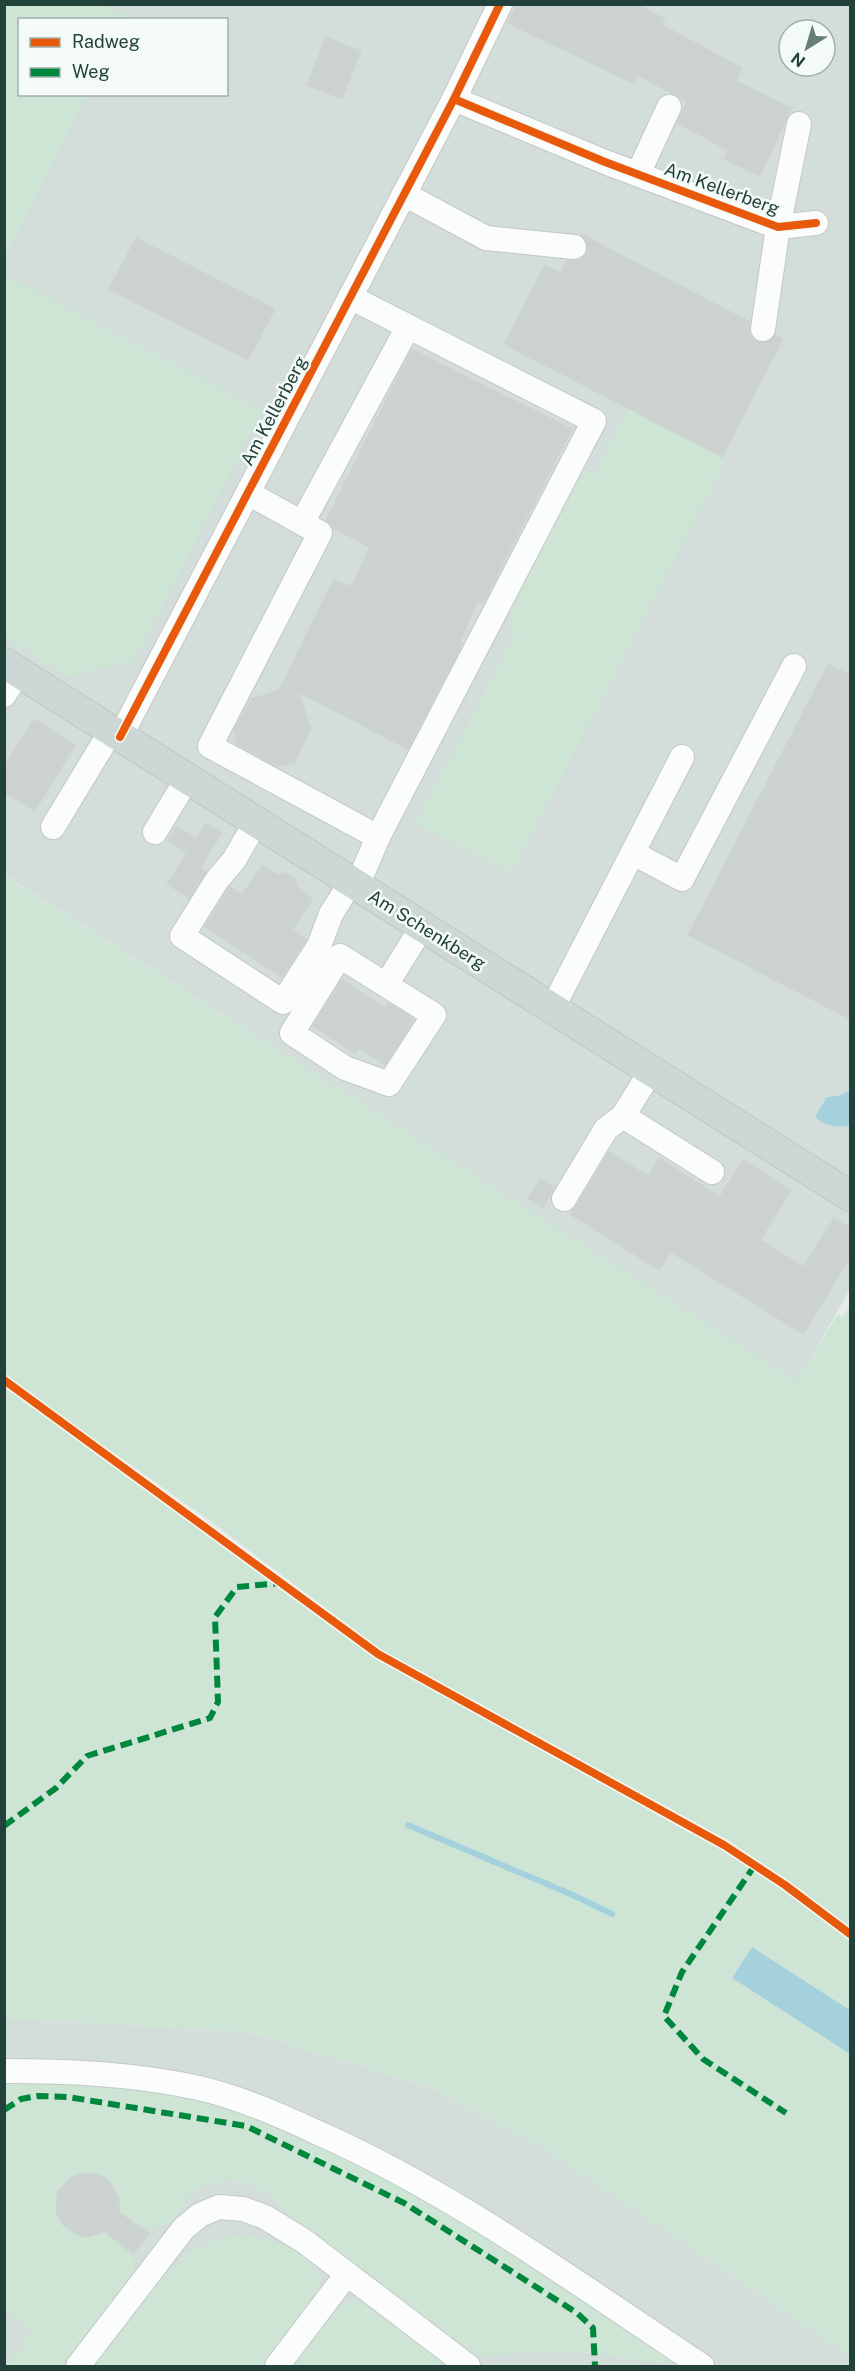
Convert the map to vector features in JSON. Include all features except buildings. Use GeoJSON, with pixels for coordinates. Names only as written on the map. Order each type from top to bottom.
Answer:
{"type":"FeatureCollection","features":[{"type":"Feature","properties":{"kind":"main road","name":"Am Schenkberg"},"geometry":{"type":"LineString","coordinates":[[9,677],[115,734],[850,1196]]}},
{"type":"Feature","properties":{"kind":"street","name":"Am Kellerberg"},"geometry":{"type":"LineString","coordinates":[[53,827],[115,734],[248,493],[454,99],[500,4]]}},
{"type":"Feature","properties":{"kind":"street","name":"Am Kellerberg"},"geometry":{"type":"LineString","coordinates":[[454,99],[638,174],[778,227],[816,223]]}},
{"type":"Feature","properties":{"kind":"street"},"geometry":{"type":"LineString","coordinates":[[638,174],[669,106]]}},
{"type":"Feature","properties":{"kind":"street"},"geometry":{"type":"LineString","coordinates":[[763,329],[778,227],[799,124]]}},
{"type":"Feature","properties":{"kind":"street"},"geometry":{"type":"LineString","coordinates":[[404,194],[486,238],[574,247]]}},
{"type":"Feature","properties":{"kind":"street"},"geometry":{"type":"LineString","coordinates":[[256,822],[234,860],[217,880],[182,936],[283,1002],[319,946],[331,914],[354,884],[594,421],[350,297]]}},
{"type":"Feature","properties":{"kind":"street"},"geometry":{"type":"LineString","coordinates":[[302,523],[408,327]]}},
{"type":"Feature","properties":{"kind":"street"},"geometry":{"type":"LineString","coordinates":[[248,493],[320,534],[210,746],[378,837]]}},
{"type":"Feature","properties":{"kind":"street"},"geometry":{"type":"LineString","coordinates":[[633,853],[682,879],[794,666]]}},
{"type":"Feature","properties":{"kind":"street"},"geometry":{"type":"LineString","coordinates":[[552,1009],[682,757]]}},
{"type":"Feature","properties":{"kind":"street"},"geometry":{"type":"LineString","coordinates":[[155,832],[187,779]]}},
{"type":"Feature","properties":{"kind":"street"},"geometry":{"type":"LineString","coordinates":[[387,985],[423,927]]}},
{"type":"Feature","properties":{"kind":"street"},"geometry":{"type":"LineString","coordinates":[[339,956],[387,985],[434,1015],[389,1084],[345,1068],[292,1033],[339,956]]}},
{"type":"Feature","properties":{"kind":"street"},"geometry":{"type":"LineString","coordinates":[[564,1199],[606,1129],[624,1116],[651,1071]]}},
{"type":"Feature","properties":{"kind":"street"},"geometry":{"type":"LineString","coordinates":[[624,1116],[712,1172]]}},
{"type":"Feature","properties":{"kind":"street"},"geometry":{"type":"LineString","coordinates":[[4,2071],[128,2075],[201,2089],[267,2110],[342,2143],[425,2186],[508,2238],[702,2367]]}},
{"type":"Feature","properties":{"kind":"street"},"geometry":{"type":"LineString","coordinates":[[78,2367],[184,2228],[200,2215],[219,2207],[243,2209],[285,2228],[468,2367]]}},
{"type":"Feature","properties":{"kind":"street"},"geometry":{"type":"LineString","coordinates":[[277,2367],[347,2274]]}},
{"type":"Feature","properties":{"kind":"shaded area"},"geometry":{"type":"Polygon","coordinates":[[[4,5],[850,5],[850,1289],[797,1382],[5,875],[4,5]]]}},
{"type":"Feature","properties":{"kind":"shaded area"},"geometry":{"type":"Polygon","coordinates":[[[5,2018],[247,2032],[426,2086],[542,2147],[850,2356],[850,2366],[5,2366],[5,2018]]]}},
{"type":"Feature","properties":{"kind":"green space"},"geometry":{"type":"Polygon","coordinates":[[[5,4],[99,5],[125,15],[124,18],[18,18],[18,96],[86,96],[5,257],[5,4]]]}},
{"type":"Feature","properties":{"kind":"green space"},"geometry":{"type":"Polygon","coordinates":[[[5,275],[262,410],[135,660],[67,677],[5,636],[5,275]]]}},
{"type":"Feature","properties":{"kind":"green space"},"geometry":{"type":"Polygon","coordinates":[[[629,408],[722,457],[725,462],[511,874],[415,825],[513,637],[510,612],[583,468],[595,475],[629,408]]]}},
{"type":"Feature","properties":{"kind":"green space"},"geometry":{"type":"Polygon","coordinates":[[[4,875],[797,1381],[837,1315],[843,1317],[850,1305],[850,1927],[788,1880],[728,1840],[380,1649],[212,1522],[5,1376],[4,875]]]}},
{"type":"Feature","properties":{"kind":"green space"},"geometry":{"type":"Polygon","coordinates":[[[4,1387],[376,1659],[721,1850],[781,1889],[850,1941],[850,2010],[752,1947],[732,1978],[850,2054],[850,2356],[542,2147],[426,2086],[247,2032],[5,2018],[4,1387]]]}},
{"type":"Feature","properties":{"kind":"green space"},"geometry":{"type":"Polygon","coordinates":[[[4,2076],[127,2080],[266,2116],[422,2191],[666,2349],[663,2364],[576,2353],[472,2355],[280,2209],[269,2196],[258,2188],[236,2181],[224,2181],[202,2187],[185,2200],[172,2226],[168,2223],[154,2227],[149,2234],[119,2212],[118,2194],[111,2182],[101,2175],[87,2173],[67,2180],[59,2190],[56,2202],[58,2214],[64,2225],[74,2233],[88,2236],[105,2232],[133,2254],[134,2275],[64,2366],[6,2366],[32,2332],[5,2311],[4,2076]]]}},
{"type":"Feature","properties":{"kind":"green space"},"geometry":{"type":"Polygon","coordinates":[[[244,2235],[265,2238],[295,2248],[307,2258],[319,2277],[320,2284],[313,2299],[262,2366],[91,2366],[158,2278],[163,2277],[181,2258],[218,2239],[244,2235]]]}},
{"type":"Feature","properties":{"kind":"green space"},"geometry":{"type":"Polygon","coordinates":[[[355,2301],[377,2310],[453,2366],[290,2366],[336,2308],[355,2301]]]}},
{"type":"Feature","properties":{"kind":"water"},"geometry":{"type":"Polygon","coordinates":[[[850,1091],[850,1126],[831,1126],[815,1117],[827,1097],[838,1096],[850,1091]]]}},
{"type":"Feature","properties":{"kind":"water"},"geometry":{"type":"Polygon","coordinates":[[[752,1947],[850,2010],[850,2054],[732,1978],[752,1947]]]}},
{"type":"Feature","properties":{"kind":"waterway"},"geometry":{"type":"LineString","coordinates":[[408,1825],[612,1914]]}},
{"type":"Feature","properties":{"kind":"marked path"},"geometry":{"type":"LineString","coordinates":[[4,1826],[56,1788],[87,1756],[210,1718],[218,1702],[215,1617],[237,1587],[280,1583]]}},
{"type":"Feature","properties":{"kind":"marked path"},"geometry":{"type":"LineString","coordinates":[[755,1865],[682,1972],[664,2016],[703,2059],[786,2113]]}},
{"type":"Feature","properties":{"kind":"marked path"},"geometry":{"type":"LineString","coordinates":[[4,2110],[21,2099],[38,2096],[68,2097],[246,2126],[404,2203],[577,2313],[593,2328],[595,2366]]}},
{"type":"Feature","properties":{"kind":"cycle path"},"geometry":{"type":"LineString","coordinates":[[120,737],[454,99],[500,4]]}},
{"type":"Feature","properties":{"kind":"cycle path"},"geometry":{"type":"LineString","coordinates":[[454,99],[605,162],[778,227],[816,223]]}},
{"type":"Feature","properties":{"kind":"cycle path"},"geometry":{"type":"LineString","coordinates":[[4,1380],[378,1654],[724,1845],[785,1885],[850,1934]]}}]}
